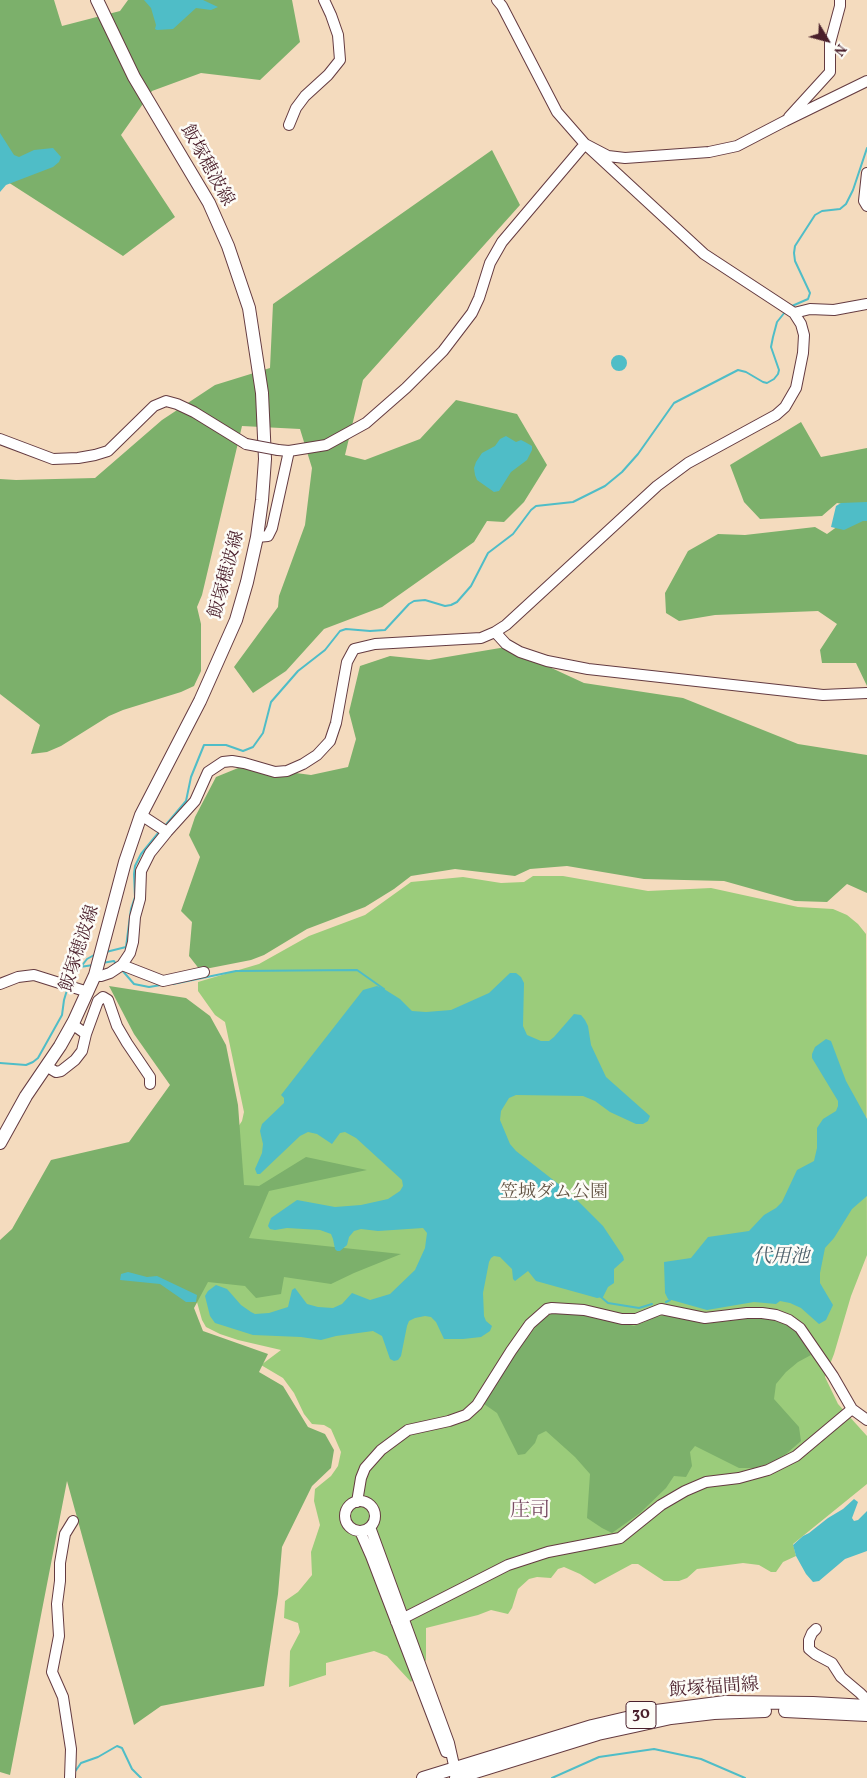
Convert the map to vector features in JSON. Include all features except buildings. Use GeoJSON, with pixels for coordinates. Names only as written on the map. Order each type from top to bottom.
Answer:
{"type":"FeatureCollection","features":[{"type":"Feature","properties":{"kind":"main road","name":"飯塚穂波線"},"geometry":{"type":"LineString","coordinates":[[0,1143],[26,1096],[72,1024],[88,992],[95,975],[125,862],[141,815],[222,653],[239,611],[257,537],[265,459],[262,393],[249,308],[228,246],[209,203],[134,77],[97,0]]}},
{"type":"Feature","properties":{"kind":"main road","name":"飯塚福間線"},"geometry":{"type":"LineString","coordinates":[[423,1778],[456,1775],[592,1726],[656,1711],[725,1702],[813,1703],[867,1710]]}},
{"type":"Feature","properties":{"kind":"street"},"geometry":{"type":"LineString","coordinates":[[289,125],[296,108],[340,60],[338,35],[332,15],[324,0]]}},
{"type":"Feature","properties":{"kind":"street"},"geometry":{"type":"LineString","coordinates":[[95,975],[101,976],[110,973],[122,965],[130,953],[135,917],[140,899],[141,871],[150,853],[195,801],[208,772],[223,762],[232,761],[275,772],[288,771],[317,755],[330,741],[336,723],[347,662],[354,649],[375,644],[481,638],[495,632],[513,618],[656,486],[688,463],[776,415],[792,398],[803,353],[804,335],[801,324],[794,313],[704,254],[585,144],[557,112],[502,6],[497,0]]}},
{"type":"Feature","properties":{"kind":"street"},"geometry":{"type":"LineString","coordinates":[[785,121],[830,72],[830,43],[840,0]]}},
{"type":"Feature","properties":{"kind":"street"},"geometry":{"type":"LineString","coordinates":[[585,144],[608,156],[625,158],[709,152],[737,146],[867,81]]}},
{"type":"Feature","properties":{"kind":"street"},"geometry":{"type":"LineString","coordinates":[[0,439],[53,459],[78,458],[108,451],[154,406],[166,401],[194,412],[246,444],[289,451],[326,445],[366,423],[406,388],[443,351],[472,313],[479,298],[490,263],[502,242],[585,144]]}},
{"type":"Feature","properties":{"kind":"street"},"geometry":{"type":"LineString","coordinates":[[867,173],[864,202],[867,206]]}},
{"type":"Feature","properties":{"kind":"street"},"geometry":{"type":"LineString","coordinates":[[794,313],[810,309],[834,310],[867,304]]}},
{"type":"Feature","properties":{"kind":"street"},"geometry":{"type":"LineString","coordinates":[[257,537],[268,536],[272,528],[289,451]]}},
{"type":"Feature","properties":{"kind":"street"},"geometry":{"type":"LineString","coordinates":[[495,632],[506,644],[520,652],[547,661],[588,669],[822,694],[867,693]]}},
{"type":"Feature","properties":{"kind":"street"},"geometry":{"type":"LineString","coordinates":[[141,815],[167,832]]}},
{"type":"Feature","properties":{"kind":"street"},"geometry":{"type":"LineString","coordinates":[[122,965],[163,981],[204,972]]}},
{"type":"Feature","properties":{"kind":"street"},"geometry":{"type":"LineString","coordinates":[[0,984],[18,977],[34,975],[88,992]]}},
{"type":"Feature","properties":{"kind":"street"},"geometry":{"type":"LineString","coordinates":[[46,1066],[56,1072],[61,1071],[75,1060],[82,1051],[98,1001],[103,997],[108,1000],[117,1026],[150,1077],[150,1084]]}},
{"type":"Feature","properties":{"kind":"street"},"geometry":{"type":"LineString","coordinates":[[72,1024],[86,1034]]}},
{"type":"Feature","properties":{"kind":"street"},"geometry":{"type":"LineString","coordinates":[[357,1502],[361,1478],[365,1468],[381,1450],[408,1430],[449,1421],[466,1415],[477,1405],[511,1350],[530,1324],[552,1308],[584,1310],[622,1319],[636,1319],[661,1309],[705,1318],[762,1312],[776,1315],[789,1320],[800,1328],[833,1376],[852,1408],[867,1420]]}},
{"type":"Feature","properties":{"kind":"street"},"geometry":{"type":"LineString","coordinates":[[400,1621],[508,1565],[548,1552],[620,1538],[661,1505],[685,1491],[706,1482],[739,1478],[768,1470],[796,1456],[852,1408]]}},
{"type":"Feature","properties":{"kind":"street"},"geometry":{"type":"LineString","coordinates":[[357,1502],[369,1504],[374,1510],[375,1518],[365,1529],[351,1528],[346,1520],[345,1516],[349,1507],[357,1502]]}},
{"type":"Feature","properties":{"kind":"street"},"geometry":{"type":"LineString","coordinates":[[70,1778],[71,1749],[63,1697],[52,1672],[59,1636],[57,1604],[60,1563],[65,1534],[73,1521]]}},
{"type":"Feature","properties":{"kind":"street"},"geometry":{"type":"LineString","coordinates":[[365,1529],[371,1556],[400,1621],[449,1743],[456,1775]]}},
{"type":"Feature","properties":{"kind":"street"},"geometry":{"type":"LineString","coordinates":[[816,1629],[809,1640],[810,1649],[815,1654],[832,1663],[841,1677],[865,1698],[867,1710]]}},
{"type":"Feature","properties":{"kind":"green space"},"geometry":{"type":"Polygon","coordinates":[[[0,0],[54,0],[62,26],[120,11],[128,0],[292,0],[300,42],[260,80],[201,73],[152,91],[121,135],[175,217],[123,256],[0,177],[0,0]]]}},
{"type":"Feature","properties":{"kind":"green space"},"geometry":{"type":"Polygon","coordinates":[[[492,150],[520,205],[363,380],[345,455],[365,460],[420,439],[456,400],[517,414],[547,465],[524,502],[504,522],[487,521],[474,542],[382,607],[324,629],[286,671],[253,693],[234,667],[278,607],[279,596],[305,525],[312,468],[300,429],[242,426],[202,595],[197,607],[201,624],[201,671],[194,686],[181,692],[123,710],[109,716],[61,746],[47,752],[31,754],[40,725],[0,694],[0,479],[95,478],[162,420],[215,385],[270,368],[273,304],[492,150]]]}},
{"type":"Feature","properties":{"kind":"green space"},"geometry":{"type":"Polygon","coordinates":[[[801,422],[821,457],[867,448],[867,508],[837,503],[822,516],[760,519],[744,502],[730,465],[801,422]]]}},
{"type":"Feature","properties":{"kind":"green space"},"geometry":{"type":"Polygon","coordinates":[[[867,512],[867,686],[856,663],[822,663],[820,650],[837,624],[818,611],[715,615],[679,621],[666,613],[665,593],[688,551],[718,534],[745,535],[815,527],[827,534],[838,526],[867,512]]]}},
{"type":"Feature","properties":{"kind":"green space"},"geometry":{"type":"Polygon","coordinates":[[[506,647],[584,683],[683,698],[798,744],[867,755],[867,893],[847,884],[827,902],[795,901],[724,881],[644,879],[567,866],[530,869],[515,876],[455,869],[411,876],[365,907],[307,929],[264,955],[251,960],[200,970],[189,956],[192,922],[181,911],[200,857],[189,835],[195,817],[216,777],[243,766],[311,775],[348,767],[356,739],[349,712],[360,666],[390,656],[429,660],[506,647]]]}},
{"type":"Feature","properties":{"kind":"green space","name":"笠城ダム公園"},"geometry":{"type":"Polygon","coordinates":[[[533,876],[563,876],[648,891],[711,888],[798,907],[833,909],[847,915],[866,934],[867,1255],[851,1296],[834,1354],[825,1377],[838,1404],[867,1436],[867,1484],[793,1544],[796,1556],[783,1562],[776,1572],[771,1572],[759,1565],[743,1563],[697,1569],[687,1578],[679,1581],[664,1581],[638,1564],[632,1564],[595,1584],[580,1574],[564,1567],[558,1569],[551,1578],[537,1577],[529,1579],[518,1589],[508,1614],[491,1610],[426,1628],[426,1660],[411,1682],[387,1656],[374,1651],[326,1663],[326,1675],[289,1687],[290,1651],[300,1632],[298,1623],[284,1618],[285,1601],[298,1592],[312,1575],[311,1552],[320,1525],[314,1501],[315,1489],[331,1476],[338,1466],[341,1452],[331,1429],[324,1425],[312,1424],[283,1378],[261,1365],[281,1350],[220,1334],[206,1327],[202,1320],[190,1277],[236,1130],[242,1121],[244,1112],[225,1022],[215,1015],[198,991],[198,982],[259,964],[309,936],[365,915],[411,882],[463,877],[501,883],[524,882],[533,876]]]}},
{"type":"Feature","properties":{"kind":"green space"},"geometry":{"type":"Polygon","coordinates":[[[109,986],[186,998],[210,1016],[226,1045],[238,1105],[244,1185],[259,1186],[306,1157],[367,1170],[269,1191],[249,1238],[401,1254],[331,1284],[284,1277],[281,1294],[256,1298],[245,1286],[208,1282],[194,1308],[203,1331],[268,1354],[259,1372],[283,1386],[308,1427],[325,1434],[334,1450],[331,1468],[312,1486],[282,1547],[278,1594],[264,1686],[161,1706],[134,1725],[67,1481],[10,1775],[0,1772],[0,1240],[12,1229],[51,1160],[129,1142],[170,1085],[134,1034],[109,986]]]}},
{"type":"Feature","properties":{"kind":"green space"},"geometry":{"type":"Polygon","coordinates":[[[554,1313],[588,1314],[634,1326],[654,1317],[671,1315],[704,1324],[764,1317],[789,1325],[797,1332],[811,1355],[798,1362],[786,1372],[776,1384],[774,1399],[799,1427],[801,1441],[773,1462],[754,1468],[739,1468],[695,1446],[690,1452],[692,1466],[686,1477],[674,1476],[666,1488],[640,1513],[612,1533],[602,1528],[587,1518],[590,1474],[575,1457],[546,1431],[538,1435],[535,1443],[525,1454],[518,1455],[497,1413],[484,1404],[507,1365],[538,1324],[545,1317],[554,1313]]]}},
{"type":"Feature","properties":{"kind":"water"},"geometry":{"type":"Polygon","coordinates":[[[144,0],[203,0],[218,7],[211,10],[196,8],[173,29],[157,30],[155,29],[156,25],[151,8],[144,0]]]}},
{"type":"Feature","properties":{"kind":"water"},"geometry":{"type":"Polygon","coordinates":[[[0,133],[14,155],[19,157],[34,150],[53,148],[61,157],[59,162],[53,167],[6,185],[0,192],[0,133]]]}},
{"type":"Feature","properties":{"kind":"water"},"geometry":{"type":"Polygon","coordinates":[[[619,355],[627,363],[619,371],[611,363],[619,355]]]}},
{"type":"Feature","properties":{"kind":"water"},"geometry":{"type":"Polygon","coordinates":[[[506,436],[516,442],[521,440],[525,442],[532,446],[532,450],[527,460],[511,472],[499,491],[494,492],[477,480],[474,468],[482,453],[495,446],[500,439],[506,436]]]}},
{"type":"Feature","properties":{"kind":"water"},"geometry":{"type":"Polygon","coordinates":[[[867,502],[867,521],[844,530],[831,527],[836,506],[841,503],[867,502]]]}},
{"type":"Feature","properties":{"kind":"water"},"geometry":{"type":"Polygon","coordinates":[[[510,973],[516,973],[524,983],[523,1026],[527,1035],[541,1041],[549,1041],[574,1014],[581,1015],[588,1026],[591,1045],[606,1077],[650,1116],[648,1121],[643,1124],[636,1124],[610,1112],[595,1101],[583,1096],[516,1095],[509,1098],[501,1111],[500,1120],[510,1144],[516,1151],[570,1193],[603,1226],[623,1256],[624,1260],[614,1269],[614,1283],[608,1287],[603,1297],[597,1298],[536,1281],[528,1271],[515,1281],[512,1269],[500,1257],[494,1256],[489,1262],[483,1293],[484,1316],[486,1321],[492,1326],[490,1331],[481,1337],[444,1339],[436,1322],[431,1317],[415,1318],[409,1321],[407,1326],[401,1356],[398,1360],[394,1361],[390,1359],[382,1336],[373,1331],[321,1340],[301,1337],[253,1335],[215,1323],[210,1316],[205,1296],[216,1285],[227,1289],[241,1305],[251,1312],[255,1314],[269,1313],[288,1307],[292,1290],[295,1288],[307,1304],[333,1308],[342,1304],[352,1293],[370,1300],[390,1294],[415,1270],[425,1248],[427,1233],[423,1228],[378,1231],[361,1229],[354,1231],[349,1237],[347,1245],[340,1251],[335,1249],[331,1234],[320,1230],[270,1229],[268,1226],[271,1218],[297,1200],[335,1207],[361,1205],[388,1199],[400,1191],[403,1186],[402,1180],[356,1138],[345,1132],[340,1133],[332,1144],[317,1134],[308,1132],[300,1136],[260,1174],[257,1174],[255,1169],[262,1153],[263,1144],[260,1131],[262,1124],[284,1103],[284,1098],[281,1095],[363,990],[377,986],[384,989],[400,999],[412,1011],[451,1010],[489,993],[510,973]]]}},
{"type":"Feature","properties":{"kind":"water","name":"代用池"},"geometry":{"type":"Polygon","coordinates":[[[826,1039],[831,1041],[846,1081],[867,1119],[867,1196],[852,1209],[834,1238],[825,1248],[820,1283],[833,1305],[826,1320],[819,1324],[801,1308],[780,1301],[776,1304],[754,1302],[707,1310],[668,1299],[665,1293],[664,1262],[691,1258],[708,1237],[749,1231],[764,1215],[782,1202],[797,1170],[814,1161],[817,1148],[817,1128],[823,1119],[836,1111],[838,1106],[838,1101],[812,1058],[815,1047],[826,1039]]]}},
{"type":"Feature","properties":{"kind":"water"},"geometry":{"type":"Polygon","coordinates":[[[128,1272],[147,1277],[157,1276],[197,1295],[196,1302],[186,1302],[160,1284],[120,1280],[121,1274],[128,1272]]]}},
{"type":"Feature","properties":{"kind":"water"},"geometry":{"type":"Polygon","coordinates":[[[854,1499],[858,1502],[852,1518],[854,1521],[858,1520],[867,1511],[867,1551],[845,1559],[819,1581],[813,1582],[796,1556],[793,1545],[854,1499]]]}},
{"type":"Feature","properties":{"kind":"waterway"},"geometry":{"type":"LineString","coordinates":[[792,306],[808,299],[810,293],[795,261],[795,246],[815,215],[822,211],[840,209],[846,204],[853,190],[867,148]]}},
{"type":"Feature","properties":{"kind":"waterway"},"geometry":{"type":"LineString","coordinates":[[164,827],[186,801],[191,777],[204,745],[226,745],[243,751],[253,747],[263,733],[271,702],[298,671],[325,650],[340,631],[346,629],[385,630],[414,601],[425,600],[445,606],[457,602],[471,586],[488,553],[513,534],[531,510],[536,506],[573,502],[605,486],[622,472],[638,454],[674,403],[738,370],[746,372],[763,382],[767,383],[774,379],[779,370],[771,347],[777,322],[785,312]]}},
{"type":"Feature","properties":{"kind":"waterway"},"geometry":{"type":"LineString","coordinates":[[106,952],[126,947],[131,909],[135,897],[135,866],[141,854],[159,832]]}},
{"type":"Feature","properties":{"kind":"waterway"},"geometry":{"type":"LineString","coordinates":[[70,984],[87,959],[96,954]]}},
{"type":"Feature","properties":{"kind":"waterway"},"geometry":{"type":"LineString","coordinates":[[102,963],[114,961],[116,964]]}},
{"type":"Feature","properties":{"kind":"waterway"},"geometry":{"type":"LineString","coordinates":[[80,967],[93,965]]}},
{"type":"Feature","properties":{"kind":"waterway"},"geometry":{"type":"LineString","coordinates":[[121,969],[134,984],[149,987],[161,985]]}},
{"type":"Feature","properties":{"kind":"waterway"},"geometry":{"type":"LineString","coordinates":[[173,984],[236,971],[357,970],[384,989]]}},
{"type":"Feature","properties":{"kind":"waterway"},"geometry":{"type":"LineString","coordinates":[[0,1063],[26,1065],[38,1058],[62,1015],[67,990]]}},
{"type":"Feature","properties":{"kind":"waterway"},"geometry":{"type":"LineString","coordinates":[[601,1297],[608,1303],[639,1308],[652,1304]]}},
{"type":"Feature","properties":{"kind":"waterway"},"geometry":{"type":"LineString","coordinates":[[666,1302],[670,1300]]}},
{"type":"Feature","properties":{"kind":"waterway"},"geometry":{"type":"LineString","coordinates":[[74,1773],[81,1763],[98,1757],[117,1746],[122,1748],[132,1769],[141,1778]]}},
{"type":"Feature","properties":{"kind":"waterway"},"geometry":{"type":"LineString","coordinates":[[552,1778],[599,1757],[654,1749],[701,1759],[745,1778]]}},
{"type":"Feature","properties":{"kind":"district","name":"庄司"},"geometry":{"type":"Point","coordinates":[530,1512]}}]}
